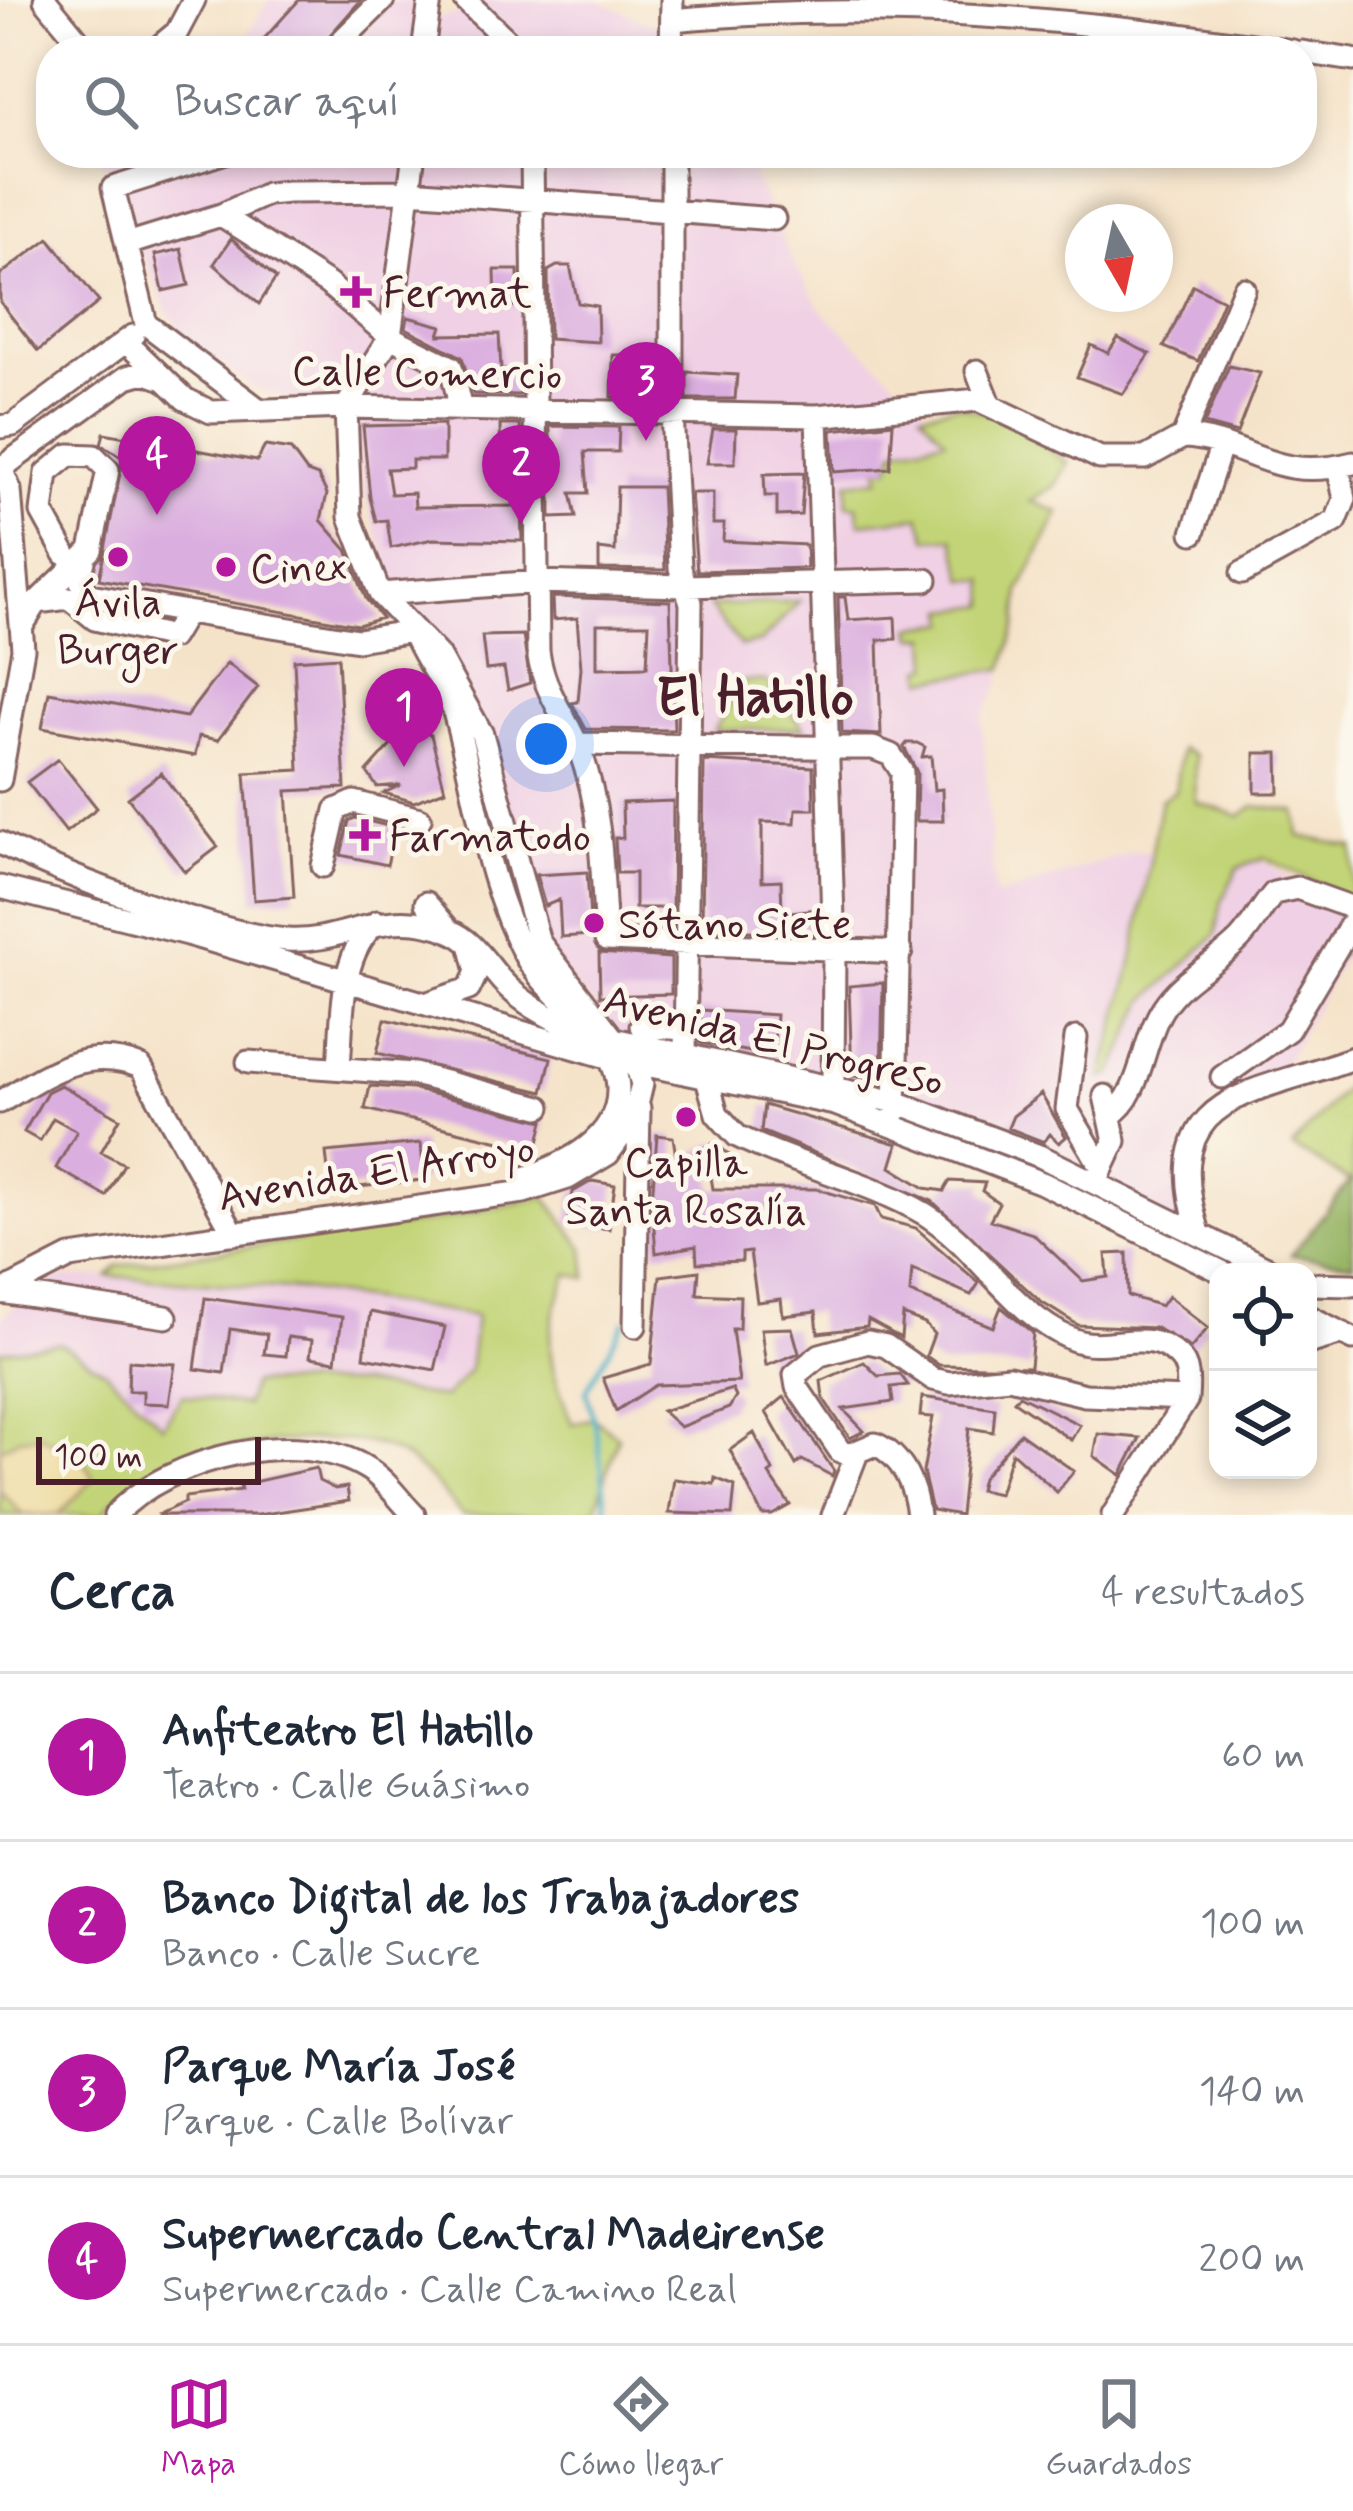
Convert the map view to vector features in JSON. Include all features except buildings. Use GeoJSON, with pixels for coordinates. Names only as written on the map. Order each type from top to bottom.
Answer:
{"type":"FeatureCollection","features":[{"type":"Feature","properties":{"kind":"street"},"geometry":{"type":"LineString","coordinates":[[46,0],[75,36]]}},
{"type":"Feature","properties":{"kind":"street"},"geometry":{"type":"LineString","coordinates":[[172,36],[194,0]]}},
{"type":"Feature","properties":{"kind":"street"},"geometry":{"type":"LineString","coordinates":[[346,36],[383,0]]}},
{"type":"Feature","properties":{"kind":"street"},"geometry":{"type":"LineString","coordinates":[[424,36],[428,0]]}},
{"type":"Feature","properties":{"kind":"street"},"geometry":{"type":"LineString","coordinates":[[465,0],[502,36]]}},
{"type":"Feature","properties":{"kind":"street"},"geometry":{"type":"LineString","coordinates":[[672,10],[1094,11],[1218,36]]}},
{"type":"Feature","properties":{"kind":"street"},"geometry":{"type":"LineString","coordinates":[[1317,55],[1353,61]]}},
{"type":"Feature","properties":{"kind":"street"},"geometry":{"type":"LineString","coordinates":[[176,168],[113,188],[146,324],[257,408]]}},
{"type":"Feature","properties":{"kind":"street"},"geometry":{"type":"LineString","coordinates":[[412,168],[390,337],[346,407],[350,517],[380,594],[413,631],[423,660],[453,706],[495,880],[522,950],[604,1044]]}},
{"type":"Feature","properties":{"kind":"street"},"geometry":{"type":"LineString","coordinates":[[532,168],[540,668],[554,708],[576,745],[599,831],[606,940],[901,952]]}},
{"type":"Feature","properties":{"kind":"street"},"geometry":{"type":"LineString","coordinates":[[672,168],[672,413],[684,586],[691,603],[685,1056]]}},
{"type":"Feature","properties":{"kind":"street"},"geometry":{"type":"LineString","coordinates":[[127,244],[221,215],[267,194],[410,190],[774,219]]}},
{"type":"Feature","properties":{"kind":"street"},"geometry":{"type":"LineString","coordinates":[[221,215],[328,284],[390,337],[454,370],[461,410]]}},
{"type":"Feature","properties":{"kind":"street"},"geometry":{"type":"LineString","coordinates":[[977,371],[990,404],[1063,445],[1100,458],[1145,458],[1183,437],[1244,289]]}},
{"type":"Feature","properties":{"kind":"street"},"geometry":{"type":"LineString","coordinates":[[0,428],[13,425],[86,362],[126,342],[146,324]]}},
{"type":"Feature","properties":{"kind":"street","name":"Calle Comercio"},"geometry":{"type":"LineString","coordinates":[[126,342],[200,410],[346,407],[817,416],[923,410],[966,400],[990,404]]}},
{"type":"Feature","properties":{"kind":"street"},"geometry":{"type":"LineString","coordinates":[[3,473],[128,377],[144,372],[162,379]]}},
{"type":"Feature","properties":{"kind":"street"},"geometry":{"type":"LineString","coordinates":[[817,416],[834,951],[833,1084]]}},
{"type":"Feature","properties":{"kind":"street"},"geometry":{"type":"LineString","coordinates":[[1183,437],[1264,464],[1321,472],[1346,465],[1345,499],[1336,521],[1242,573]]}},
{"type":"Feature","properties":{"kind":"street"},"geometry":{"type":"LineString","coordinates":[[1193,533],[1221,447]]}},
{"type":"Feature","properties":{"kind":"street"},"geometry":{"type":"LineString","coordinates":[[22,626],[77,543],[108,470],[100,460],[80,454],[60,459],[43,488],[47,526],[77,543]]}},
{"type":"Feature","properties":{"kind":"street"},"geometry":{"type":"LineString","coordinates":[[3,473],[43,488]]}},
{"type":"Feature","properties":{"kind":"street"},"geometry":{"type":"LineString","coordinates":[[0,780],[22,671],[22,626],[3,473]]}},
{"type":"Feature","properties":{"kind":"street"},"geometry":{"type":"LineString","coordinates":[[77,543],[82,590],[97,608]]}},
{"type":"Feature","properties":{"kind":"street"},"geometry":{"type":"LineString","coordinates":[[380,594],[537,582],[684,586],[926,580]]}},
{"type":"Feature","properties":{"kind":"street"},"geometry":{"type":"LineString","coordinates":[[37,602],[69,598],[172,637],[187,612],[358,640],[413,631]]}},
{"type":"Feature","properties":{"kind":"street"},"geometry":{"type":"LineString","coordinates":[[576,745],[873,748],[891,755],[902,772],[895,1113]]}},
{"type":"Feature","properties":{"kind":"street"},"geometry":{"type":"LineString","coordinates":[[323,866],[336,810],[355,802],[420,819]]}},
{"type":"Feature","properties":{"kind":"street"},"geometry":{"type":"LineString","coordinates":[[0,826],[9,848],[50,866],[179,911],[284,940],[377,922],[460,937],[477,972],[469,989],[424,1004]]}},
{"type":"Feature","properties":{"kind":"street"},"geometry":{"type":"LineString","coordinates":[[42,899],[56,887],[50,866]]}},
{"type":"Feature","properties":{"kind":"street","name":"Avenida El Progreso"},"geometry":{"type":"LineString","coordinates":[[0,886],[187,934],[424,1004],[604,1044],[833,1084],[1209,1266]]}},
{"type":"Feature","properties":{"kind":"street"},"geometry":{"type":"LineString","coordinates":[[1099,1176],[1114,1141],[1107,1106],[1129,1099],[1142,1046],[1180,986],[1244,936],[1274,893],[1297,888],[1353,908]]}},
{"type":"Feature","properties":{"kind":"street","name":"Avenida El Progreso"},"geometry":{"type":"LineString","coordinates":[[426,903],[522,1000],[631,1063],[895,1113],[1099,1176],[1257,1263]]}},
{"type":"Feature","properties":{"kind":"street"},"geometry":{"type":"LineString","coordinates":[[1222,1077],[1288,1030],[1353,921]]}},
{"type":"Feature","properties":{"kind":"street"},"geometry":{"type":"LineString","coordinates":[[339,1067],[348,982],[358,941],[377,922]]}},
{"type":"Feature","properties":{"kind":"street"},"geometry":{"type":"LineString","coordinates":[[641,1026],[685,1029]]}},
{"type":"Feature","properties":{"kind":"street"},"geometry":{"type":"LineString","coordinates":[[1076,1038],[1067,1109],[1099,1176]]}},
{"type":"Feature","properties":{"kind":"street","name":"Avenida El Arroyo"},"geometry":{"type":"LineString","coordinates":[[231,1228],[487,1188],[546,1171],[586,1149],[609,1122],[618,1092],[604,1044]]}},
{"type":"Feature","properties":{"kind":"street"},"geometry":{"type":"LineString","coordinates":[[0,1102],[64,1064],[99,1057],[141,1067],[231,1228]]}},
{"type":"Feature","properties":{"kind":"street"},"geometry":{"type":"LineString","coordinates":[[1199,1233],[1186,1191],[1186,1164],[1203,1126],[1239,1095],[1270,1080],[1353,1058]]}},
{"type":"Feature","properties":{"kind":"street"},"geometry":{"type":"LineString","coordinates":[[248,1062],[414,1074],[540,1107]]}},
{"type":"Feature","properties":{"kind":"street"},"geometry":{"type":"LineString","coordinates":[[631,1063],[642,1084],[635,1326]]}},
{"type":"Feature","properties":{"kind":"street"},"geometry":{"type":"LineString","coordinates":[[707,1079],[717,1114],[737,1136],[924,1214],[999,1284],[1067,1337],[1091,1343],[1149,1340],[1177,1353],[1188,1377],[1187,1399],[1113,1515]]}},
{"type":"Feature","properties":{"kind":"street","name":"Avenida El Arroyo"},"geometry":{"type":"LineString","coordinates":[[7,1288],[65,1246],[496,1200],[568,1178],[617,1144],[639,1107]]}},
{"type":"Feature","properties":{"kind":"street"},"geometry":{"type":"LineString","coordinates":[[1317,1284],[1353,1285]]}},
{"type":"Feature","properties":{"kind":"street"},"geometry":{"type":"LineString","coordinates":[[7,1288],[166,1318]]}},
{"type":"Feature","properties":{"kind":"street"},"geometry":{"type":"LineString","coordinates":[[1317,1321],[1347,1336]]}},
{"type":"Feature","properties":{"kind":"street"},"geometry":{"type":"LineString","coordinates":[[1317,1341],[1347,1336]]}},
{"type":"Feature","properties":{"kind":"street"},"geometry":{"type":"LineString","coordinates":[[918,1515],[912,1487],[895,1457],[875,1444],[857,1453],[840,1451],[807,1406],[795,1375],[820,1355],[856,1342],[886,1346],[933,1379],[949,1383],[1009,1377],[1084,1394],[1187,1399]]}},
{"type":"Feature","properties":{"kind":"street"},"geometry":{"type":"LineString","coordinates":[[115,1515],[169,1477],[250,1455],[303,1450],[328,1452],[368,1469],[414,1515]]}},
{"type":"Feature","properties":{"kind":"street"},"geometry":{"type":"LineString","coordinates":[[832,1515],[857,1453]]}},
{"type":"Feature","properties":{"kind":"shaded area"},"geometry":{"type":"Polygon","coordinates":[[[269,0],[403,0],[415,3],[421,15],[438,19],[465,10],[467,0],[596,0],[663,29],[663,36],[247,36],[269,0]]]}},
{"type":"Feature","properties":{"kind":"shaded area"},"geometry":{"type":"Polygon","coordinates":[[[106,168],[750,168],[797,270],[824,313],[939,422],[997,538],[1002,678],[982,720],[995,897],[1135,851],[1266,863],[1353,915],[1353,941],[1285,1063],[1216,1099],[1185,1135],[1176,1175],[1183,1227],[928,1111],[629,1043],[519,926],[461,712],[391,572],[372,517],[357,454],[357,421],[252,387],[184,336],[165,307],[106,168]]]}},
{"type":"Feature","properties":{"kind":"shaded area"},"geometry":{"type":"Polygon","coordinates":[[[108,1276],[303,1290],[477,1316],[469,1371],[444,1398],[360,1384],[246,1405],[183,1395],[164,1427],[105,1371],[59,1343],[0,1351],[0,1319],[19,1302],[57,1278],[108,1276]]]}},
{"type":"Feature","properties":{"kind":"green space"},"geometry":{"type":"Polygon","coordinates":[[[957,405],[1005,418],[1068,463],[1055,486],[1030,501],[1059,512],[1020,591],[1017,624],[1003,669],[925,680],[923,668],[930,666],[928,637],[914,637],[912,627],[949,623],[947,610],[987,605],[986,580],[965,580],[954,538],[928,539],[920,517],[860,523],[857,506],[847,505],[848,482],[880,479],[878,469],[890,468],[896,449],[945,439],[921,413],[957,405]]]}},
{"type":"Feature","properties":{"kind":"green space"},"geometry":{"type":"Polygon","coordinates":[[[800,601],[761,642],[741,646],[709,606],[800,601]]]}},
{"type":"Feature","properties":{"kind":"green space"},"geometry":{"type":"Polygon","coordinates":[[[745,681],[766,681],[804,728],[714,730],[745,681]]]}},
{"type":"Feature","properties":{"kind":"green space"},"geometry":{"type":"Polygon","coordinates":[[[1181,749],[1195,755],[1196,802],[1240,816],[1254,806],[1296,811],[1299,836],[1353,847],[1353,944],[1311,977],[1344,923],[1349,899],[1265,858],[1238,868],[1222,900],[1216,935],[1146,1000],[1111,1076],[1102,1078],[1133,959],[1161,800],[1175,791],[1181,749]]]}},
{"type":"Feature","properties":{"kind":"green space"},"geometry":{"type":"Polygon","coordinates":[[[1353,1079],[1353,1178],[1350,1181],[1292,1147],[1353,1079]]]}},
{"type":"Feature","properties":{"kind":"green space"},"geometry":{"type":"Polygon","coordinates":[[[1353,1178],[1353,1264],[1291,1255],[1350,1181],[1353,1178]]]}},
{"type":"Feature","properties":{"kind":"green space"},"geometry":{"type":"Polygon","coordinates":[[[545,1197],[584,1248],[587,1278],[568,1274],[554,1316],[551,1349],[557,1382],[572,1424],[594,1418],[618,1437],[594,1515],[462,1515],[428,1477],[397,1453],[356,1441],[319,1439],[234,1449],[192,1460],[123,1493],[102,1515],[0,1515],[0,1351],[59,1343],[105,1371],[163,1426],[182,1395],[245,1405],[253,1383],[360,1384],[444,1398],[469,1371],[476,1316],[303,1290],[108,1276],[118,1266],[433,1221],[545,1197]]]}},
{"type":"Feature","properties":{"kind":"sand"},"geometry":{"type":"Polygon","coordinates":[[[41,1436],[83,1459],[94,1479],[58,1515],[23,1515],[0,1491],[0,1449],[19,1438],[41,1436]]]}},
{"type":"Feature","properties":{"kind":"waterway"},"geometry":{"type":"LineString","coordinates":[[607,1515],[597,1433],[586,1391],[625,1321]]}},
{"type":"Feature","properties":{"kind":"place","name":"Fermat"},"geometry":{"type":"Point","coordinates":[356,292]}},
{"type":"Feature","properties":{"kind":"place","name":"Parque María José"},"geometry":{"type":"Point","coordinates":[646,441]}},
{"type":"Feature","properties":{"kind":"place","name":"Supermercado Central Madeirense"},"geometry":{"type":"Point","coordinates":[157,515]}},
{"type":"Feature","properties":{"kind":"place","name":"Banco Digital de los Trabajadores"},"geometry":{"type":"Point","coordinates":[521,524]}},
{"type":"Feature","properties":{"kind":"place","name":"Ávila Burger"},"geometry":{"type":"Point","coordinates":[118,557]}},
{"type":"Feature","properties":{"kind":"place","name":"Cinex"},"geometry":{"type":"Point","coordinates":[226,567]}},
{"type":"Feature","properties":{"kind":"place","name":"Anfiteatro El Hatillo"},"geometry":{"type":"Point","coordinates":[404,767]}},
{"type":"Feature","properties":{"kind":"place","name":"Farmatodo"},"geometry":{"type":"Point","coordinates":[365,835]}},
{"type":"Feature","properties":{"kind":"place","name":"Sótano Siete"},"geometry":{"type":"Point","coordinates":[594,923]}},
{"type":"Feature","properties":{"kind":"place","name":"Capilla Santa Rosalía"},"geometry":{"type":"Point","coordinates":[686,1117]}},
{"type":"Feature","properties":{"kind":"district","name":"El Hatillo"},"geometry":{"type":"Point","coordinates":[755,695]}}]}
